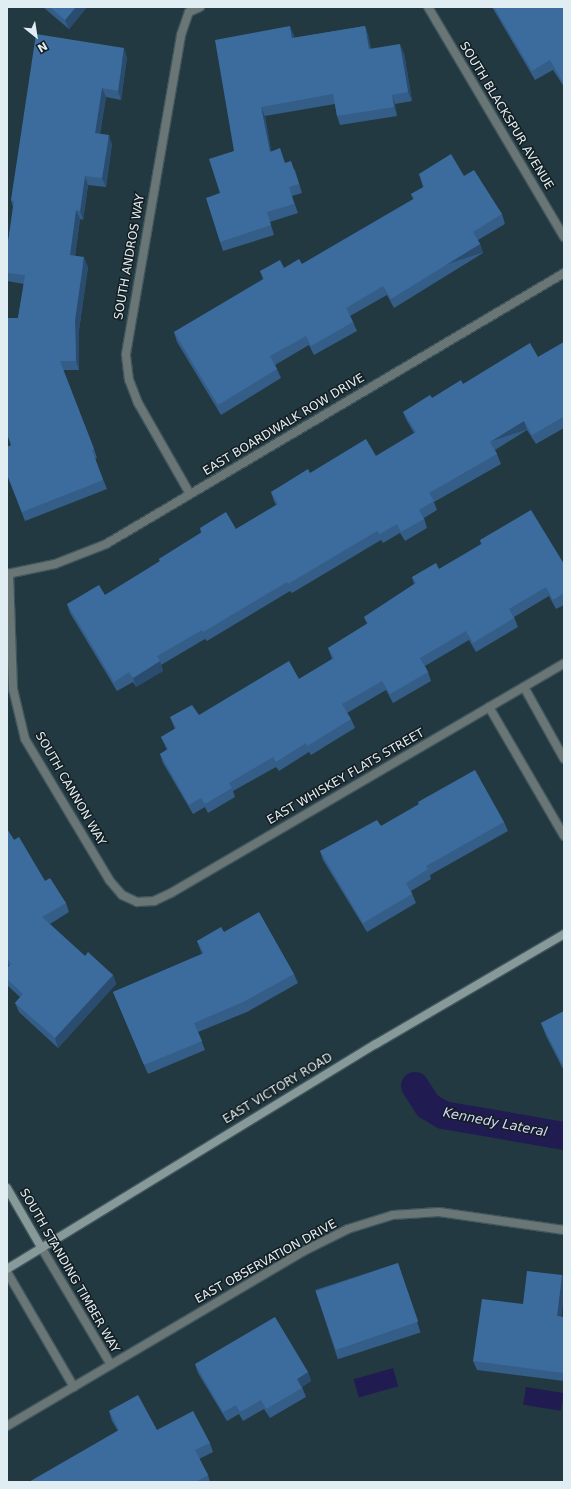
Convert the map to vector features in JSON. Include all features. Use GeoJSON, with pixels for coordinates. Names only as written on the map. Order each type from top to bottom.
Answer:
{"type":"FeatureCollection","features":[{"type":"Feature","properties":{"kind":"main road","name":"EAST VICTORY ROAD"},"geometry":{"type":"LineString","coordinates":[[7,1268],[564,934]]}},
{"type":"Feature","properties":{"kind":"main road","name":"SOUTH STANDING TIMBER WAY"},"geometry":{"type":"LineString","coordinates":[[7,1188],[41,1247]]}},
{"type":"Feature","properties":{"kind":"street","name":"SOUTH ANDROS WAY"},"geometry":{"type":"LineString","coordinates":[[190,494],[138,403],[129,380],[126,354],[181,35],[189,12],[200,7]]}},
{"type":"Feature","properties":{"kind":"street","name":"SOUTH BLACKSPUR AVENUE"},"geometry":{"type":"LineString","coordinates":[[428,7],[564,237]]}},
{"type":"Feature","properties":{"kind":"street","name":"EAST BOARDWALK ROW DRIVE"},"geometry":{"type":"LineString","coordinates":[[8,574],[55,564],[106,544],[564,273]]}},
{"type":"Feature","properties":{"kind":"street","name":"SOUTH CANNON WAY"},"geometry":{"type":"LineString","coordinates":[[8,574],[13,689],[25,739],[110,881],[122,895],[137,902]]}},
{"type":"Feature","properties":{"kind":"street","name":"EAST WHISKEY FLATS STREET"},"geometry":{"type":"LineString","coordinates":[[137,902],[154,901],[171,893],[564,663]]}},
{"type":"Feature","properties":{"kind":"street"},"geometry":{"type":"LineString","coordinates":[[524,687],[564,759]]}},
{"type":"Feature","properties":{"kind":"street"},"geometry":{"type":"LineString","coordinates":[[489,707],[564,836]]}},
{"type":"Feature","properties":{"kind":"street","name":"EAST OBSERVATION DRIVE"},"geometry":{"type":"LineString","coordinates":[[7,1426],[304,1251],[348,1229],[393,1215],[439,1212],[564,1230]]}},
{"type":"Feature","properties":{"kind":"street","name":"SOUTH STANDING TIMBER WAY"},"geometry":{"type":"LineString","coordinates":[[41,1247],[111,1365]]}},
{"type":"Feature","properties":{"kind":"street"},"geometry":{"type":"LineString","coordinates":[[7,1272],[74,1387]]}},
{"type":"Feature","properties":{"kind":"shaded area"},"geometry":{"type":"Polygon","coordinates":[[[393,1368],[398,1386],[359,1398],[354,1379],[393,1368]]]}},
{"type":"Feature","properties":{"kind":"shaded area"},"geometry":{"type":"Polygon","coordinates":[[[526,1387],[564,1393],[561,1411],[523,1405],[526,1387]]]}},
{"type":"Feature","properties":{"kind":"building"},"geometry":{"type":"Polygon","coordinates":[[[50,7],[76,7],[65,20],[50,7]]]}},
{"type":"Feature","properties":{"kind":"building"},"geometry":{"type":"Polygon","coordinates":[[[494,7],[564,7],[564,84],[550,60],[532,71],[494,7]]]}},
{"type":"Feature","properties":{"kind":"building"},"geometry":{"type":"Polygon","coordinates":[[[290,26],[292,38],[365,26],[369,49],[400,44],[408,92],[392,95],[394,107],[337,116],[333,94],[261,107],[270,152],[280,148],[285,163],[291,161],[299,184],[289,187],[294,204],[267,212],[271,225],[220,242],[206,198],[220,193],[209,159],[234,151],[215,40],[290,26]]]}},
{"type":"Feature","properties":{"kind":"building"},"geometry":{"type":"Polygon","coordinates":[[[36,34],[124,48],[118,91],[102,88],[95,133],[109,135],[102,178],[85,176],[80,211],[76,210],[70,255],[84,257],[75,320],[76,361],[60,361],[94,449],[92,450],[103,480],[22,512],[7,474],[7,447],[11,445],[7,434],[7,318],[18,318],[25,275],[7,273],[7,249],[14,201],[11,200],[36,34]]]}},
{"type":"Feature","properties":{"kind":"building"},"geometry":{"type":"Polygon","coordinates":[[[451,154],[464,176],[474,170],[502,214],[473,232],[480,244],[391,299],[383,286],[346,308],[353,322],[311,346],[306,336],[270,356],[277,369],[218,405],[174,332],[264,279],[260,271],[280,260],[284,268],[299,259],[302,264],[414,199],[411,194],[424,187],[419,174],[451,154]]]}},
{"type":"Feature","properties":{"kind":"building"},"geometry":{"type":"Polygon","coordinates":[[[564,342],[564,419],[563,417],[532,435],[524,421],[490,442],[497,454],[429,493],[434,501],[419,510],[424,519],[401,532],[397,524],[380,534],[377,531],[288,584],[287,582],[203,632],[202,630],[157,656],[160,661],[133,678],[129,672],[114,682],[67,604],[99,585],[105,595],[160,561],[159,559],[202,532],[200,528],[226,512],[236,529],[278,504],[271,492],[308,469],[310,473],[366,439],[376,456],[416,432],[403,412],[430,395],[432,398],[461,380],[463,384],[530,343],[538,357],[564,342]]]}},
{"type":"Feature","properties":{"kind":"building"},"geometry":{"type":"Polygon","coordinates":[[[531,510],[564,564],[564,593],[553,600],[546,587],[509,609],[514,618],[473,643],[466,631],[420,658],[428,672],[390,694],[382,681],[342,704],[351,719],[307,746],[306,743],[276,762],[273,757],[229,783],[232,788],[205,804],[201,798],[189,805],[160,754],[168,749],[161,737],[176,728],[170,717],[192,705],[199,715],[289,661],[299,679],[334,658],[328,648],[368,623],[364,617],[416,583],[412,577],[436,563],[439,569],[482,544],[480,540],[531,510]]]}},
{"type":"Feature","properties":{"kind":"building"},"geometry":{"type":"Polygon","coordinates":[[[475,770],[504,822],[426,866],[428,869],[406,883],[412,894],[363,923],[320,851],[377,820],[381,826],[419,804],[418,802],[475,770]]]}},
{"type":"Feature","properties":{"kind":"building"},"geometry":{"type":"Polygon","coordinates":[[[7,829],[14,840],[19,837],[45,881],[50,878],[66,903],[42,917],[85,956],[88,952],[113,975],[55,1038],[15,1003],[23,994],[7,979],[7,968],[11,964],[7,958],[7,829]]]}},
{"type":"Feature","properties":{"kind":"building"},"geometry":{"type":"Polygon","coordinates":[[[259,912],[294,974],[243,1002],[194,1023],[202,1041],[144,1065],[113,992],[204,953],[197,941],[221,927],[224,932],[259,912]]]}},
{"type":"Feature","properties":{"kind":"building"},"geometry":{"type":"Polygon","coordinates":[[[564,1011],[564,1067],[541,1023],[564,1011]]]}},
{"type":"Feature","properties":{"kind":"building"},"geometry":{"type":"Polygon","coordinates":[[[398,1263],[418,1322],[336,1350],[316,1291],[398,1263]]]}},
{"type":"Feature","properties":{"kind":"building"},"geometry":{"type":"Polygon","coordinates":[[[527,1271],[562,1275],[557,1316],[564,1317],[564,1373],[473,1361],[482,1299],[523,1304],[527,1271]]]}},
{"type":"Feature","properties":{"kind":"building"},"geometry":{"type":"Polygon","coordinates":[[[275,1317],[308,1372],[297,1379],[302,1388],[266,1409],[261,1400],[240,1412],[236,1405],[223,1412],[195,1364],[275,1317]]]}},
{"type":"Feature","properties":{"kind":"building"},"geometry":{"type":"Polygon","coordinates":[[[138,1395],[157,1430],[193,1411],[210,1443],[195,1450],[208,1475],[196,1482],[29,1482],[119,1430],[109,1411],[138,1395]]]}},
{"type":"Feature","properties":{"kind":"waterway","name":"Kennedy Lateral"},"geometry":{"type":"LineString","coordinates":[[415,1086],[428,1106],[443,1115],[564,1136]]}}]}
